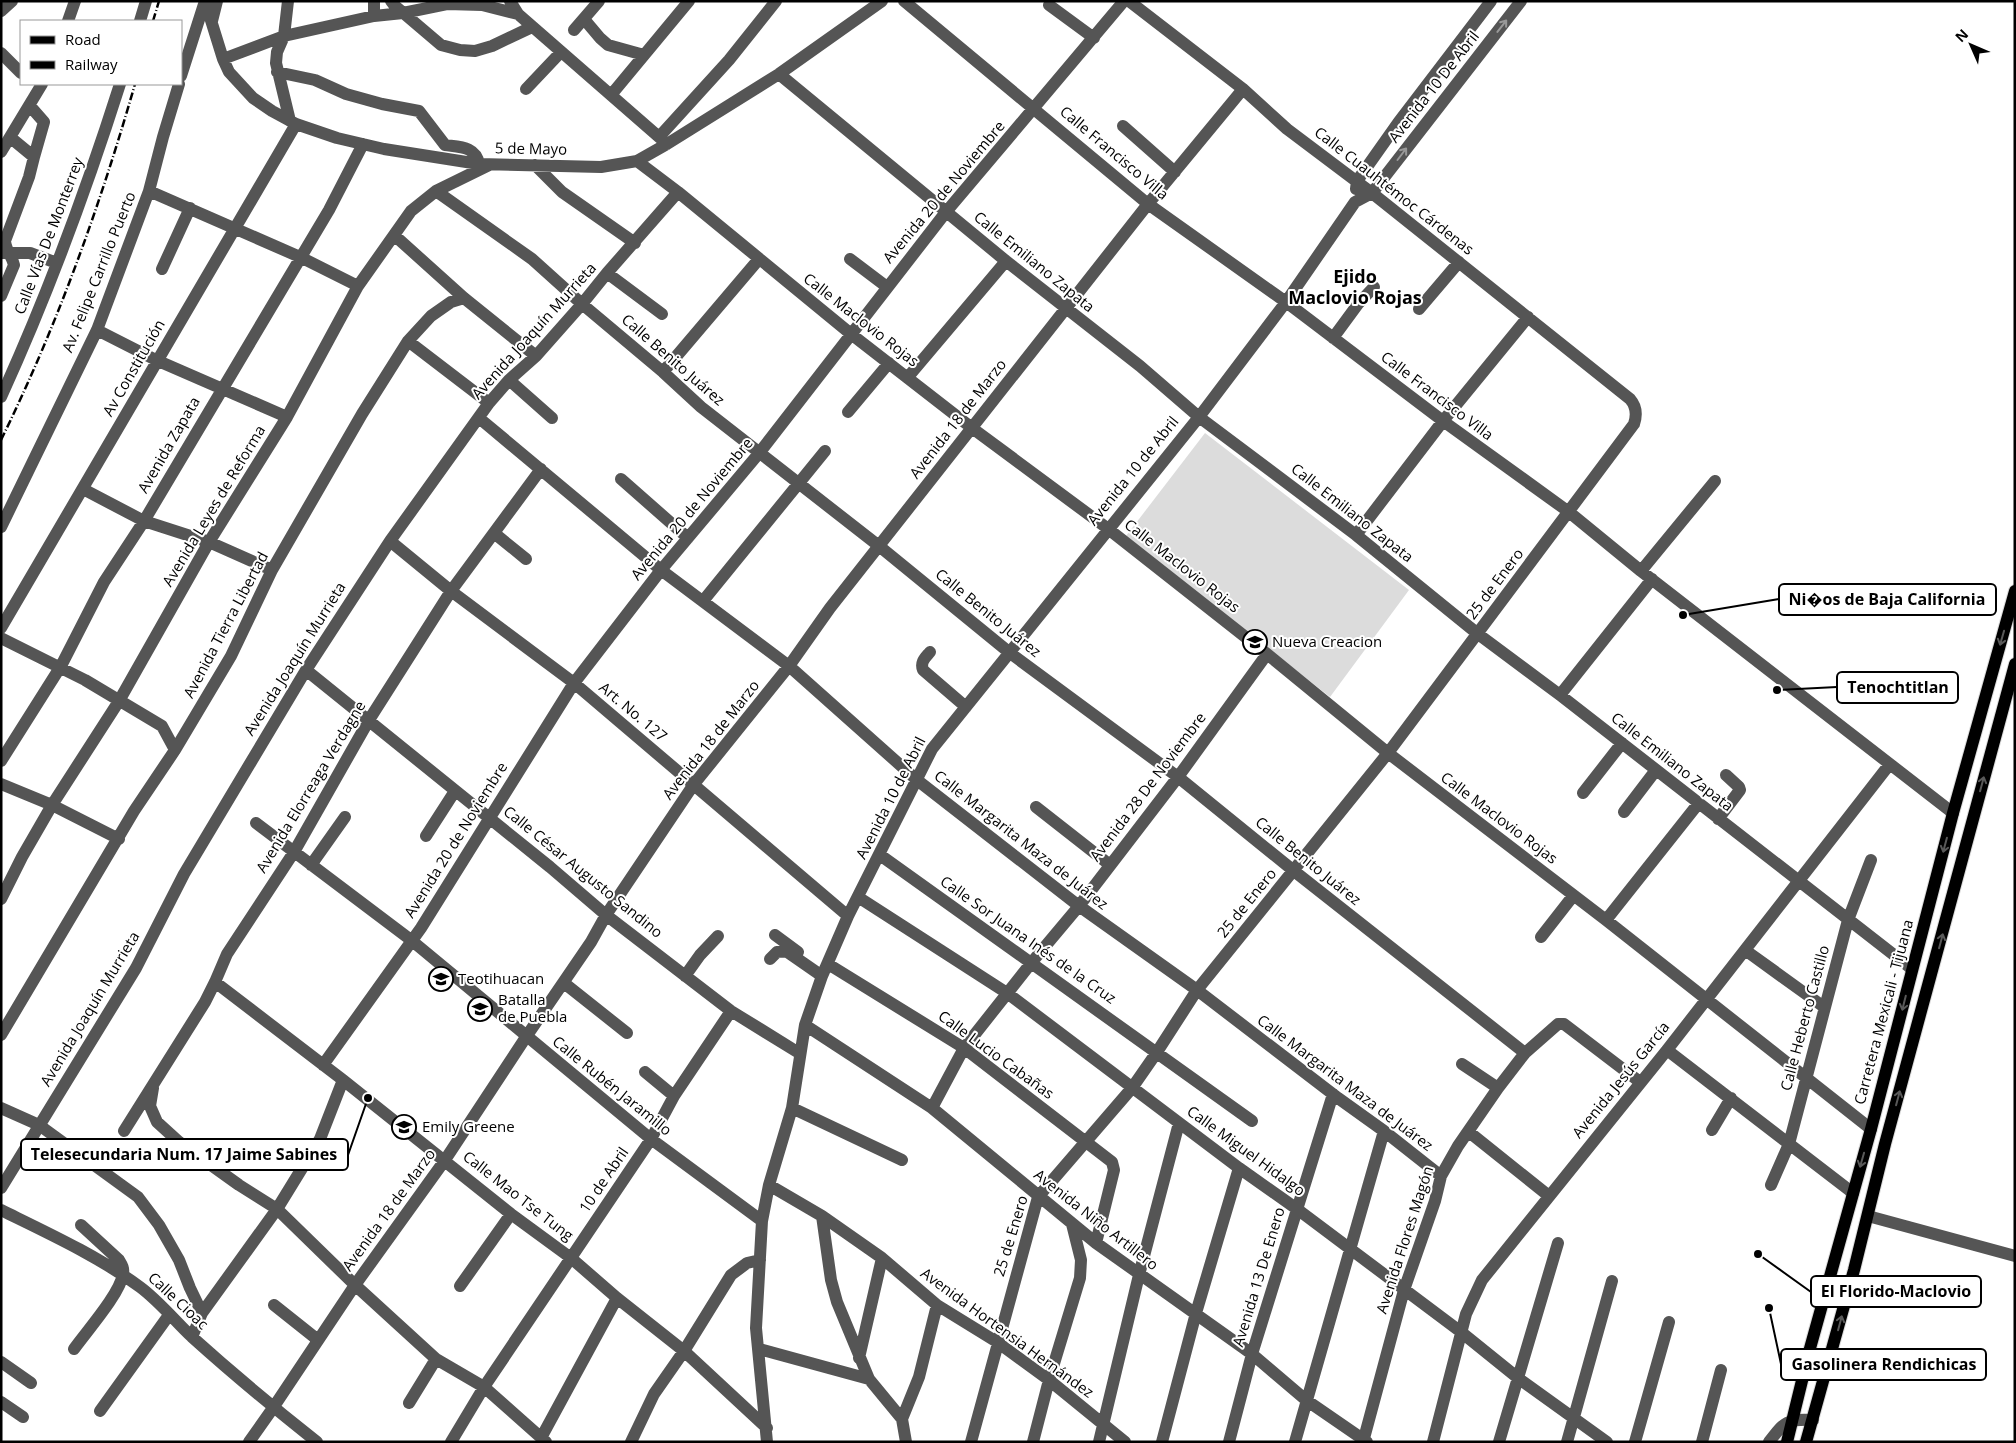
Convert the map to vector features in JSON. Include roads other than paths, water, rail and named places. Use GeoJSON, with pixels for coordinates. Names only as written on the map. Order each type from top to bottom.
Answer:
{"type":"FeatureCollection","features":[{"type":"Feature","properties":{"kind":"main road","name":"Carretera Mexicali - Tijuana"},"geometry":{"type":"LineString","coordinates":[[1787,1442],[1808,1352],[1871,1130],[1953,813],[2015,591]]}},
{"type":"Feature","properties":{"kind":"main road"},"geometry":{"type":"LineString","coordinates":[[1806,1442],[2015,664]]}},
{"type":"Feature","properties":{"kind":"street"},"geometry":{"type":"LineString","coordinates":[[1,11],[12,1]]}},
{"type":"Feature","properties":{"kind":"street"},"geometry":{"type":"LineString","coordinates":[[68,20],[75,1]]}},
{"type":"Feature","properties":{"kind":"street"},"geometry":{"type":"LineString","coordinates":[[140,20],[146,1]]}},
{"type":"Feature","properties":{"kind":"street"},"geometry":{"type":"LineString","coordinates":[[182,73],[205,1]]}},
{"type":"Feature","properties":{"kind":"street","name":"5 de Mayo"},"geometry":{"type":"LineString","coordinates":[[205,1],[223,59],[234,78],[253,98],[293,123],[384,149],[484,164],[601,167],[637,161],[663,141],[701,122],[779,74],[882,1]]}},
{"type":"Feature","properties":{"kind":"street"},"geometry":{"type":"LineString","coordinates":[[212,21],[217,1]]}},
{"type":"Feature","properties":{"kind":"street"},"geometry":{"type":"LineString","coordinates":[[288,1],[284,36],[277,52],[277,72],[293,123]]}},
{"type":"Feature","properties":{"kind":"street"},"geometry":{"type":"LineString","coordinates":[[374,1],[374,16]]}},
{"type":"Feature","properties":{"kind":"street"},"geometry":{"type":"LineString","coordinates":[[391,1],[441,46],[460,50],[476,51],[492,46],[532,27]]}},
{"type":"Feature","properties":{"kind":"street"},"geometry":{"type":"LineString","coordinates":[[510,1],[518,14],[532,27],[663,141],[686,105],[730,60],[776,1]]}},
{"type":"Feature","properties":{"kind":"street"},"geometry":{"type":"LineString","coordinates":[[574,30],[599,1]]}},
{"type":"Feature","properties":{"kind":"street"},"geometry":{"type":"LineString","coordinates":[[611,95],[689,1]]}},
{"type":"Feature","properties":{"kind":"street","name":"Calle Francisco Villa"},"geometry":{"type":"LineString","coordinates":[[904,1],[1148,204],[1286,302],[1443,421],[1569,512],[1641,571],[1953,813]]}},
{"type":"Feature","properties":{"kind":"street","name":"Avenida 20 de Noviembre"},"geometry":{"type":"LineString","coordinates":[[323,1066],[412,940],[574,684],[661,570],[760,452],[946,212],[1035,109],[1124,1]]}},
{"type":"Feature","properties":{"kind":"street","name":"Calle Cuauhtémoc Cárdenas"},"geometry":{"type":"LineString","coordinates":[[1129,1],[1244,89],[1287,129],[1357,181],[1528,317],[1630,400],[1636,410]]}},
{"type":"Feature","properties":{"kind":"street","name":"Avenida 10 De Abril"},"geometry":{"type":"LineString","coordinates":[[1357,181],[1398,123],[1491,1]]}},
{"type":"Feature","properties":{"kind":"street","name":"Avenida 10 De Abril"},"geometry":{"type":"LineString","coordinates":[[1372,193],[1521,1]]}},
{"type":"Feature","properties":{"kind":"street"},"geometry":{"type":"LineString","coordinates":[[223,59],[284,36],[374,16],[403,13],[447,4],[482,5],[518,14]]}},
{"type":"Feature","properties":{"kind":"street"},"geometry":{"type":"LineString","coordinates":[[1049,4],[1094,38]]}},
{"type":"Feature","properties":{"kind":"street"},"geometry":{"type":"LineString","coordinates":[[584,19],[608,45],[644,55]]}},
{"type":"Feature","properties":{"kind":"street"},"geometry":{"type":"LineString","coordinates":[[526,89],[562,52]]}},
{"type":"Feature","properties":{"kind":"street"},"geometry":{"type":"LineString","coordinates":[[1,53],[20,72]]}},
{"type":"Feature","properties":{"kind":"street"},"geometry":{"type":"LineString","coordinates":[[277,72],[315,80],[346,94],[382,104],[419,110],[445,145],[470,149],[484,164]]}},
{"type":"Feature","properties":{"kind":"street","name":"Calle Emiliano Zapata"},"geometry":{"type":"LineString","coordinates":[[779,74],[1006,261],[1140,366],[1199,417],[1356,535],[1478,634],[1560,695],[1912,969]]}},
{"type":"Feature","properties":{"kind":"street","name":"Calle Vías De Monterrey"},"geometry":{"type":"LineString","coordinates":[[1,397],[29,336],[84,197],[120,85]]}},
{"type":"Feature","properties":{"kind":"street","name":"Av. Felipe Carrillo Puerto"},"geometry":{"type":"LineString","coordinates":[[1,527],[97,330],[149,191],[179,85]]}},
{"type":"Feature","properties":{"kind":"street"},"geometry":{"type":"LineString","coordinates":[[1,152],[30,106],[38,86]]}},
{"type":"Feature","properties":{"kind":"street","name":"Avenida 18 de Marzo"},"geometry":{"type":"LineString","coordinates":[[249,1442],[355,1285],[445,1160],[694,784],[789,666],[830,608],[1148,204],[1244,89]]}},
{"type":"Feature","properties":{"kind":"street"},"geometry":{"type":"LineString","coordinates":[[686,105],[701,122]]}},
{"type":"Feature","properties":{"kind":"street"},"geometry":{"type":"LineString","coordinates":[[1,296],[4,282],[14,265],[5,253],[5,241],[29,177],[44,122],[30,106]]}},
{"type":"Feature","properties":{"kind":"street","name":"Av Constitución"},"geometry":{"type":"LineString","coordinates":[[1,628],[234,229],[293,123]]}},
{"type":"Feature","properties":{"kind":"street"},"geometry":{"type":"LineString","coordinates":[[1123,126],[1175,172]]}},
{"type":"Feature","properties":{"kind":"street"},"geometry":{"type":"LineString","coordinates":[[11,138],[34,157]]}},
{"type":"Feature","properties":{"kind":"street","name":"Avenida Zapata"},"geometry":{"type":"LineString","coordinates":[[1,761],[61,666],[104,582],[144,521],[220,389],[329,210],[364,144]]}},
{"type":"Feature","properties":{"kind":"street","name":"Calle Maclovio Rojas"},"geometry":{"type":"LineString","coordinates":[[637,161],[678,192],[851,334],[972,428],[1108,528],[1388,753],[1606,920],[1871,1130]]}},
{"type":"Feature","properties":{"kind":"street","name":"Avenida Leyes de Reforma"},"geometry":{"type":"LineString","coordinates":[[1,899],[22,857],[52,805],[120,701],[209,542],[287,417],[358,286],[411,211],[436,191],[484,164]]}},
{"type":"Feature","properties":{"kind":"street"},"geometry":{"type":"LineString","coordinates":[[535,165],[562,192],[635,243]]}},
{"type":"Feature","properties":{"kind":"street"},"geometry":{"type":"LineString","coordinates":[[1355,202],[1357,181]]}},
{"type":"Feature","properties":{"kind":"street"},"geometry":{"type":"LineString","coordinates":[[149,191],[358,286]]}},
{"type":"Feature","properties":{"kind":"street","name":"Calle Benito Juárez"},"geometry":{"type":"LineString","coordinates":[[436,191],[532,259],[701,407],[799,482],[1010,653],[1178,776],[1294,871],[1526,1054]]}},
{"type":"Feature","properties":{"kind":"street","name":"Avenida Joaquín Murrieta"},"geometry":{"type":"LineString","coordinates":[[1,1188],[136,968],[184,874],[306,670],[390,541],[489,404],[509,380],[536,356],[678,192]]}},
{"type":"Feature","properties":{"kind":"street"},"geometry":{"type":"LineString","coordinates":[[1355,202],[1372,193]]}},
{"type":"Feature","properties":{"kind":"street","name":"Avenida 10 de Abril"},"geometry":{"type":"LineString","coordinates":[[767,1442],[756,1328],[762,1221],[769,1185],[792,1108],[799,1053],[805,1025],[825,970],[848,916],[932,749],[1199,417],[1286,302],[1355,202]]}},
{"type":"Feature","properties":{"kind":"street"},"geometry":{"type":"LineString","coordinates":[[162,269],[190,208]]}},
{"type":"Feature","properties":{"kind":"street"},"geometry":{"type":"LineString","coordinates":[[394,235],[464,298],[536,356]]}},
{"type":"Feature","properties":{"kind":"street"},"geometry":{"type":"LineString","coordinates":[[5,253],[30,253],[58,263]]}},
{"type":"Feature","properties":{"kind":"street"},"geometry":{"type":"LineString","coordinates":[[663,372],[760,259]]}},
{"type":"Feature","properties":{"kind":"street"},"geometry":{"type":"LineString","coordinates":[[850,259],[887,287]]}},
{"type":"Feature","properties":{"kind":"street"},"geometry":{"type":"LineString","coordinates":[[908,378],[1006,261]]}},
{"type":"Feature","properties":{"kind":"street"},"geometry":{"type":"LineString","coordinates":[[1419,309],[1459,262]]}},
{"type":"Feature","properties":{"kind":"street"},"geometry":{"type":"LineString","coordinates":[[607,273],[662,314]]}},
{"type":"Feature","properties":{"kind":"street"},"geometry":{"type":"LineString","coordinates":[[1333,338],[1358,304],[1374,287]]}},
{"type":"Feature","properties":{"kind":"street","name":"Avenida Tierra Libertad"},"geometry":{"type":"LineString","coordinates":[[1,1035],[134,811],[175,750],[231,656],[272,570],[362,414],[408,341],[431,316],[451,302],[464,298]]}},
{"type":"Feature","properties":{"kind":"street"},"geometry":{"type":"LineString","coordinates":[[1356,535],[1443,421],[1528,317]]}},
{"type":"Feature","properties":{"kind":"street"},"geometry":{"type":"LineString","coordinates":[[97,330],[156,360],[287,417]]}},
{"type":"Feature","properties":{"kind":"street"},"geometry":{"type":"LineString","coordinates":[[408,341],[489,404]]}},
{"type":"Feature","properties":{"kind":"street"},"geometry":{"type":"LineString","coordinates":[[848,412],[889,363]]}},
{"type":"Feature","properties":{"kind":"street"},"geometry":{"type":"LineString","coordinates":[[509,380],[552,418]]}},
{"type":"Feature","properties":{"kind":"street","name":"25 de Enero"},"geometry":{"type":"LineString","coordinates":[[971,1442],[1038,1197],[1132,1088],[1197,990],[1388,753],[1634,424],[1636,410]]}},
{"type":"Feature","properties":{"kind":"street","name":"Calle Margarita Maza de Juárez"},"geometry":{"type":"LineString","coordinates":[[479,418],[661,570],[789,666],[917,780],[1079,906],[1197,990],[1441,1176]]}},
{"type":"Feature","properties":{"kind":"street"},"geometry":{"type":"LineString","coordinates":[[703,601],[825,451]]}},
{"type":"Feature","properties":{"kind":"street","name":"Avenida Elorreaga Verdagne"},"geometry":{"type":"LineString","coordinates":[[124,1131],[215,982],[227,954],[294,852],[369,720],[451,591],[541,469]]}},
{"type":"Feature","properties":{"kind":"street"},"geometry":{"type":"LineString","coordinates":[[621,479],[688,538]]}},
{"type":"Feature","properties":{"kind":"street"},"geometry":{"type":"LineString","coordinates":[[1641,571],[1715,481]]}},
{"type":"Feature","properties":{"kind":"street"},"geometry":{"type":"LineString","coordinates":[[83,489],[144,521],[209,542],[272,570]]}},
{"type":"Feature","properties":{"kind":"street"},"geometry":{"type":"LineString","coordinates":[[494,533],[526,559]]}},
{"type":"Feature","properties":{"kind":"street","name":"Art. No. 127"},"geometry":{"type":"LineString","coordinates":[[390,541],[451,591],[574,684],[848,916]]}},
{"type":"Feature","properties":{"kind":"street"},"geometry":{"type":"LineString","coordinates":[[1560,695],[1652,579]]}},
{"type":"Feature","properties":{"kind":"street"},"geometry":{"type":"LineString","coordinates":[[1,638],[61,666],[162,726],[175,750]]}},
{"type":"Feature","properties":{"kind":"street"},"geometry":{"type":"LineString","coordinates":[[930,652],[921,665],[923,670],[966,707]]}},
{"type":"Feature","properties":{"kind":"street","name":"Avenida 28 De Noviembre"},"geometry":{"type":"LineString","coordinates":[[932,1108],[964,1048],[1079,906],[1178,776],[1267,654]]}},
{"type":"Feature","properties":{"kind":"street","name":"Calle César Augusto Sandino"},"geometry":{"type":"LineString","coordinates":[[306,670],[455,792],[489,817],[606,915],[731,1011],[799,1053]]}},
{"type":"Feature","properties":{"kind":"street"},"geometry":{"type":"LineString","coordinates":[[1583,793],[1622,743]]}},
{"type":"Feature","properties":{"kind":"street","name":"Avenida Jesús García"},"geometry":{"type":"LineString","coordinates":[[1433,1442],[1466,1314],[1482,1280],[1667,1050],[1890,765]]}},
{"type":"Feature","properties":{"kind":"street"},"geometry":{"type":"LineString","coordinates":[[1624,812],[1656,770]]}},
{"type":"Feature","properties":{"kind":"street"},"geometry":{"type":"LineString","coordinates":[[1718,819],[1740,790],[1726,775]]}},
{"type":"Feature","properties":{"kind":"street"},"geometry":{"type":"LineString","coordinates":[[1,784],[52,805],[119,839]]}},
{"type":"Feature","properties":{"kind":"street"},"geometry":{"type":"LineString","coordinates":[[426,836],[455,792]]}},
{"type":"Feature","properties":{"kind":"street"},"geometry":{"type":"LineString","coordinates":[[1606,920],[1698,804]]}},
{"type":"Feature","properties":{"kind":"street"},"geometry":{"type":"LineString","coordinates":[[1036,807],[1110,865]]}},
{"type":"Feature","properties":{"kind":"street"},"geometry":{"type":"LineString","coordinates":[[311,865],[345,817]]}},
{"type":"Feature","properties":{"kind":"street","name":"Calle Rubén Jaramillo"},"geometry":{"type":"LineString","coordinates":[[256,823],[412,940],[526,1037],[651,1139],[762,1221]]}},
{"type":"Feature","properties":{"kind":"street","name":"Calle Sor Juana Inés de la Cruz"},"geometry":{"type":"LineString","coordinates":[[880,855],[1252,1120]]}},
{"type":"Feature","properties":{"kind":"street","name":"Calle Heberto Castillo"},"geometry":{"type":"LineString","coordinates":[[1771,1185],[1788,1144],[1848,920],[1871,860]]}},
{"type":"Feature","properties":{"kind":"street"},"geometry":{"type":"LineString","coordinates":[[1540,937],[1573,896]]}},
{"type":"Feature","properties":{"kind":"street","name":"Calle Miguel Hidalgo"},"geometry":{"type":"LineString","coordinates":[[858,897],[1007,993],[1239,1168],[1350,1248],[1518,1378],[1607,1442]]}},
{"type":"Feature","properties":{"kind":"street"},"geometry":{"type":"LineString","coordinates":[[775,935],[825,970]]}},
{"type":"Feature","properties":{"kind":"street"},"geometry":{"type":"LineString","coordinates":[[686,976],[700,955],[718,936]]}},
{"type":"Feature","properties":{"kind":"street"},"geometry":{"type":"LineString","coordinates":[[1745,950],[1824,1007]]}},
{"type":"Feature","properties":{"kind":"street"},"geometry":{"type":"LineString","coordinates":[[770,959],[777,952],[786,951],[825,970]]}},
{"type":"Feature","properties":{"kind":"street","name":"Calle Lucio Cabañas"},"geometry":{"type":"LineString","coordinates":[[825,970],[964,1048],[1086,1141],[1114,1166],[1096,1243]]}},
{"type":"Feature","properties":{"kind":"street","name":"Calle Mao Tse Tung"},"geometry":{"type":"LineString","coordinates":[[215,982],[445,1160],[510,1214],[571,1258],[617,1298],[684,1351],[767,1428]]}},
{"type":"Feature","properties":{"kind":"street"},"geometry":{"type":"LineString","coordinates":[[564,983],[627,1033]]}},
{"type":"Feature","properties":{"kind":"street","name":"10 de Abril"},"geometry":{"type":"LineString","coordinates":[[451,1442],[484,1387],[651,1139],[674,1096],[731,1011]]}},
{"type":"Feature","properties":{"kind":"street","name":"Avenida Flores Magón"},"geometry":{"type":"LineString","coordinates":[[1364,1441],[1404,1290],[1435,1201],[1441,1176],[1458,1146],[1498,1088],[1526,1054],[1558,1024],[1564,1024],[1640,1082]]}},
{"type":"Feature","properties":{"kind":"street","name":"Avenida Niño Artillero"},"geometry":{"type":"LineString","coordinates":[[805,1025],[932,1108],[1096,1243],[1252,1354],[1306,1400],[1364,1441]]}},
{"type":"Feature","properties":{"kind":"street"},"geometry":{"type":"LineString","coordinates":[[1667,1050],[1853,1193]]}},
{"type":"Feature","properties":{"kind":"street"},"geometry":{"type":"LineString","coordinates":[[1462,1064],[1498,1088]]}},
{"type":"Feature","properties":{"kind":"street"},"geometry":{"type":"LineString","coordinates":[[645,1072],[674,1096]]}},
{"type":"Feature","properties":{"kind":"street"},"geometry":{"type":"LineString","coordinates":[[192,1337],[202,1313],[277,1209],[320,1139],[343,1080]]}},
{"type":"Feature","properties":{"kind":"street"},"geometry":{"type":"LineString","coordinates":[[153,1082],[150,1106],[157,1122],[186,1147],[240,1186],[277,1209],[355,1285],[436,1359],[484,1387],[543,1440],[617,1298]]}},
{"type":"Feature","properties":{"kind":"street","name":"Avenida 13 De Enero"},"geometry":{"type":"LineString","coordinates":[[1229,1442],[1252,1354],[1333,1094]]}},
{"type":"Feature","properties":{"kind":"street"},"geometry":{"type":"LineString","coordinates":[[1712,1130],[1731,1098]]}},
{"type":"Feature","properties":{"kind":"street"},"geometry":{"type":"LineString","coordinates":[[1,1108],[39,1125],[138,1197],[159,1225],[179,1260],[202,1313]]}},
{"type":"Feature","properties":{"kind":"street"},"geometry":{"type":"LineString","coordinates":[[792,1108],[902,1160]]}},
{"type":"Feature","properties":{"kind":"street"},"geometry":{"type":"LineString","coordinates":[[1099,1442],[1139,1275],[1180,1123]]}},
{"type":"Feature","properties":{"kind":"street"},"geometry":{"type":"LineString","coordinates":[[1295,1442],[1384,1131]]}},
{"type":"Feature","properties":{"kind":"street"},"geometry":{"type":"LineString","coordinates":[[1469,1132],[1549,1196]]}},
{"type":"Feature","properties":{"kind":"street"},"geometry":{"type":"LineString","coordinates":[[1162,1442],[1196,1313],[1239,1168]]}},
{"type":"Feature","properties":{"kind":"street","name":"Avenida Hortensia Hernández"},"geometry":{"type":"LineString","coordinates":[[769,1185],[822,1216],[882,1258],[937,1305],[997,1342],[1049,1380],[1125,1442]]}},
{"type":"Feature","properties":{"kind":"street","name":"Calle Cioac"},"geometry":{"type":"LineString","coordinates":[[1,1210],[51,1235],[123,1275],[142,1288],[192,1337],[273,1408],[317,1442]]}},
{"type":"Feature","properties":{"kind":"street"},"geometry":{"type":"LineString","coordinates":[[460,1286],[510,1214]]}},
{"type":"Feature","properties":{"kind":"street"},"geometry":{"type":"LineString","coordinates":[[822,1216],[836,1302],[869,1379],[902,1419],[906,1442]]}},
{"type":"Feature","properties":{"kind":"street"},"geometry":{"type":"LineString","coordinates":[[1868,1216],[2015,1256]]}},
{"type":"Feature","properties":{"kind":"street"},"geometry":{"type":"LineString","coordinates":[[1033,1442],[1049,1380],[1080,1278],[1081,1260],[1072,1224]]}},
{"type":"Feature","properties":{"kind":"street"},"geometry":{"type":"LineString","coordinates":[[74,1349],[110,1302],[123,1275],[123,1266],[119,1260],[81,1225]]}},
{"type":"Feature","properties":{"kind":"street"},"geometry":{"type":"LineString","coordinates":[[1499,1442],[1558,1243]]}},
{"type":"Feature","properties":{"kind":"street"},"geometry":{"type":"LineString","coordinates":[[859,1358],[882,1258]]}},
{"type":"Feature","properties":{"kind":"street"},"geometry":{"type":"LineString","coordinates":[[631,1442],[654,1394],[684,1351],[730,1275],[747,1263],[760,1260]]}},
{"type":"Feature","properties":{"kind":"street"},"geometry":{"type":"LineString","coordinates":[[1567,1442],[1612,1281]]}},
{"type":"Feature","properties":{"kind":"street"},"geometry":{"type":"LineString","coordinates":[[274,1305],[318,1340]]}},
{"type":"Feature","properties":{"kind":"street"},"geometry":{"type":"LineString","coordinates":[[902,1419],[919,1377],[937,1305]]}},
{"type":"Feature","properties":{"kind":"street"},"geometry":{"type":"LineString","coordinates":[[100,1411],[170,1314]]}},
{"type":"Feature","properties":{"kind":"street"},"geometry":{"type":"LineString","coordinates":[[1635,1442],[1669,1322]]}},
{"type":"Feature","properties":{"kind":"street"},"geometry":{"type":"LineString","coordinates":[[759,1350],[869,1379]]}},
{"type":"Feature","properties":{"kind":"street"},"geometry":{"type":"LineString","coordinates":[[409,1403],[436,1359]]}},
{"type":"Feature","properties":{"kind":"street"},"geometry":{"type":"LineString","coordinates":[[1,1362],[32,1383]]}},
{"type":"Feature","properties":{"kind":"street"},"geometry":{"type":"LineString","coordinates":[[1702,1442],[1721,1370]]}},
{"type":"Feature","properties":{"kind":"street"},"geometry":{"type":"LineString","coordinates":[[1,1402],[23,1417]]}},
{"type":"Feature","properties":{"kind":"street"},"geometry":{"type":"LineString","coordinates":[[1769,1442],[1785,1424],[1793,1420],[1813,1420]]}},
{"type":"Feature","properties":{"kind":"railway"},"geometry":{"type":"LineString","coordinates":[[153,20],[159,1]]}},
{"type":"Feature","properties":{"kind":"railway"},"geometry":{"type":"LineString","coordinates":[[1,440],[41,353],[76,265],[107,175],[135,85]]}},
{"type":"Feature","properties":{"kind":"place","name":"Ni�os de Baja California"},"geometry":{"type":"Point","coordinates":[1683,615]}},
{"type":"Feature","properties":{"kind":"place","name":"Nueva Creacion"},"geometry":{"type":"Point","coordinates":[1255,642]}},
{"type":"Feature","properties":{"kind":"place","name":"Tenochtitlan"},"geometry":{"type":"Point","coordinates":[1777,690]}},
{"type":"Feature","properties":{"kind":"place","name":"Teotihuacan"},"geometry":{"type":"Point","coordinates":[441,979]}},
{"type":"Feature","properties":{"kind":"place","name":"Batalla de Puebla"},"geometry":{"type":"Point","coordinates":[480,1009]}},
{"type":"Feature","properties":{"kind":"place","name":"Telesecundaria Num. 17 Jaime Sabines"},"geometry":{"type":"Point","coordinates":[368,1098]}},
{"type":"Feature","properties":{"kind":"place","name":"Emily Greene"},"geometry":{"type":"Point","coordinates":[404,1127]}},
{"type":"Feature","properties":{"kind":"place","name":"El Florido-Maclovio"},"geometry":{"type":"Point","coordinates":[1758,1254]}},
{"type":"Feature","properties":{"kind":"place","name":"Gasolinera Rendichicas"},"geometry":{"type":"Point","coordinates":[1769,1308]}},
{"type":"Feature","properties":{"kind":"district","name":"Ejido Maclovio Rojas"},"geometry":{"type":"Point","coordinates":[1355,287]}}]}
